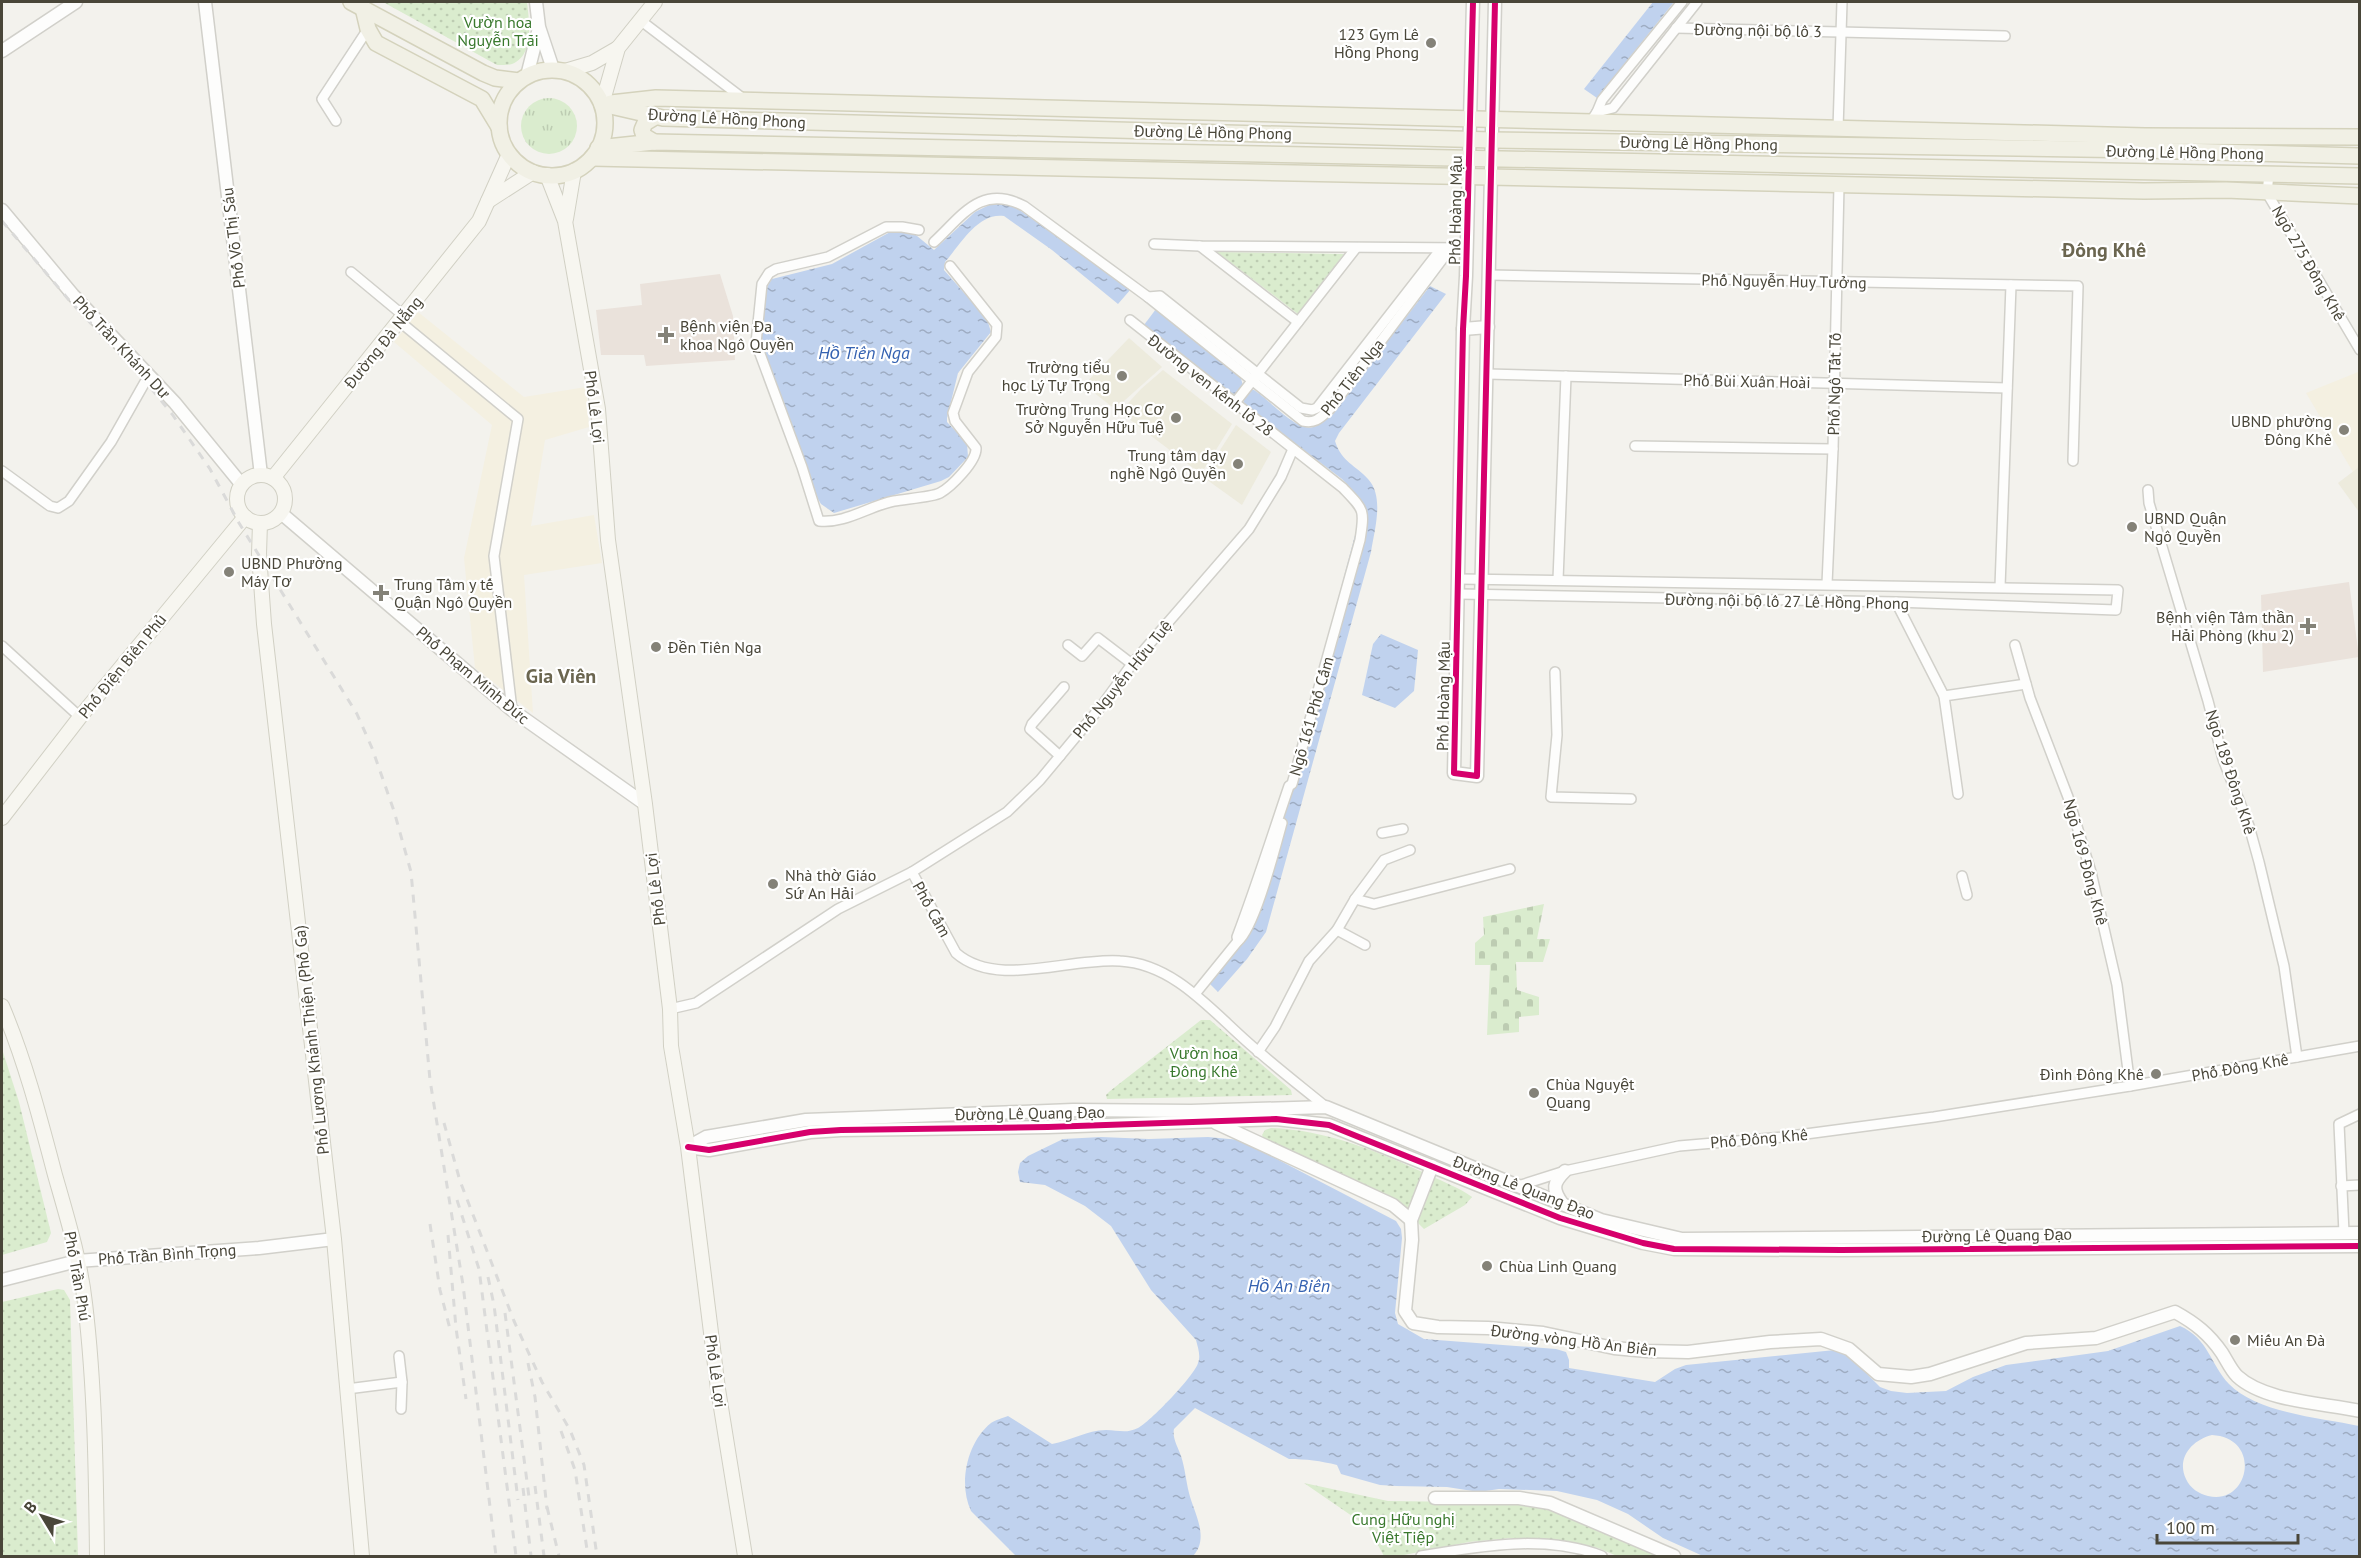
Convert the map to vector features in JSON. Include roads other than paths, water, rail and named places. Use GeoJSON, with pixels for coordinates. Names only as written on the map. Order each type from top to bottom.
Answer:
{"type":"FeatureCollection","features":[{"type":"Feature","properties":{"kind":"main road"},"geometry":{"type":"LineString","coordinates":[[357,5],[483,73],[495,78],[523,79],[592,63],[618,48],[655,2]]}},
{"type":"Feature","properties":{"kind":"main road"},"geometry":{"type":"LineString","coordinates":[[357,5],[376,44],[482,99],[499,127],[502,141],[509,154],[520,165],[540,174],[561,175],[574,171],[595,153],[605,126],[602,104],[593,89],[581,78],[559,70]]}},
{"type":"Feature","properties":{"kind":"main road"},"geometry":{"type":"LineString","coordinates":[[602,104],[618,48]]}},
{"type":"Feature","properties":{"kind":"main road"},"geometry":{"type":"LineString","coordinates":[[499,127],[503,102],[523,79]]}},
{"type":"Feature","properties":{"kind":"main road","name":"Đường Lê Hồng Phong"},"geometry":{"type":"LineString","coordinates":[[602,104],[656,98],[1158,112],[1470,117],[1529,121],[1594,116],[1838,129],[2145,136],[2360,137]]}},
{"type":"Feature","properties":{"kind":"main road","name":"Đường Lê Hồng Phong"},"geometry":{"type":"LineString","coordinates":[[602,104],[655,117],[1492,140],[2145,150],[2360,156]]}},
{"type":"Feature","properties":{"kind":"main road"},"geometry":{"type":"LineString","coordinates":[[879,123],[880,105]]}},
{"type":"Feature","properties":{"kind":"main road"},"geometry":{"type":"LineString","coordinates":[[1157,130],[1158,112]]}},
{"type":"Feature","properties":{"kind":"main road"},"geometry":{"type":"LineString","coordinates":[[654,142],[644,136],[642,130],[645,123],[655,117]]}},
{"type":"Feature","properties":{"kind":"main road","name":"Đường Lê Hồng Phong"},"geometry":{"type":"LineString","coordinates":[[595,153],[654,142],[2360,176]]}},
{"type":"Feature","properties":{"kind":"main road"},"geometry":{"type":"LineString","coordinates":[[880,146],[880,164]]}},
{"type":"Feature","properties":{"kind":"main road"},"geometry":{"type":"LineString","coordinates":[[595,153],[880,164],[2360,196]]}},
{"type":"Feature","properties":{"kind":"main road","name":"Đường Đà Nẵng"},"geometry":{"type":"LineString","coordinates":[[267,477],[402,319],[479,221],[509,154]]}},
{"type":"Feature","properties":{"kind":"main road","name":"Phố Lê Lợi"},"geometry":{"type":"LineString","coordinates":[[574,171],[566,221],[597,409],[608,540],[645,804],[670,1009],[671,1046],[688,1147],[718,1389],[745,1557]]}},
{"type":"Feature","properties":{"kind":"main road","name":"Đường Đà Nẵng"},"geometry":{"type":"LineString","coordinates":[[487,203],[540,174]]}},
{"type":"Feature","properties":{"kind":"main road","name":"Phố Lê Lợi"},"geometry":{"type":"LineString","coordinates":[[540,174],[566,221]]}},
{"type":"Feature","properties":{"kind":"main road"},"geometry":{"type":"LineString","coordinates":[[267,477],[283,488],[286,501],[281,513],[275,519],[260,523],[246,517],[240,511],[237,500],[242,485],[251,478],[267,477]]}},
{"type":"Feature","properties":{"kind":"main road","name":"Phố Điện Biên Phủ"},"geometry":{"type":"LineString","coordinates":[[2,818],[80,717],[246,517]]}},
{"type":"Feature","properties":{"kind":"main road","name":"Phố Lương Khánh Thiện (Phố Ga)"},"geometry":{"type":"LineString","coordinates":[[260,523],[259,554],[264,624],[334,1239],[362,1557]]}},
{"type":"Feature","properties":{"kind":"main road","name":"Phố Trần Phú"},"geometry":{"type":"LineString","coordinates":[[2,1006],[25,1068],[42,1125],[77,1261],[85,1302],[93,1405],[97,1557]]}},
{"type":"Feature","properties":{"kind":"street"},"geometry":{"type":"LineString","coordinates":[[2,51],[76,2]]}},
{"type":"Feature","properties":{"kind":"street","name":"Phố Võ Thị Sáu"},"geometry":{"type":"LineString","coordinates":[[205,2],[267,477]]}},
{"type":"Feature","properties":{"kind":"street"},"geometry":{"type":"LineString","coordinates":[[536,2],[539,27],[559,70]]}},
{"type":"Feature","properties":{"kind":"street","name":"Phố Hoàng Mậu"},"geometry":{"type":"LineString","coordinates":[[1473,2],[1463,328],[1454,773],[1477,776],[1496,2]]}},
{"type":"Feature","properties":{"kind":"street"},"geometry":{"type":"LineString","coordinates":[[1594,116],[1602,100],[1682,2]]}},
{"type":"Feature","properties":{"kind":"street"},"geometry":{"type":"LineString","coordinates":[[1594,116],[1613,108],[1697,2]]}},
{"type":"Feature","properties":{"kind":"street","name":"Đường nội bộ lô 3"},"geometry":{"type":"LineString","coordinates":[[1838,129],[1842,2]]}},
{"type":"Feature","properties":{"kind":"street"},"geometry":{"type":"LineString","coordinates":[[640,20],[747,101]]}},
{"type":"Feature","properties":{"kind":"street"},"geometry":{"type":"LineString","coordinates":[[523,79],[539,27]]}},
{"type":"Feature","properties":{"kind":"street","name":"Đường nội bộ lô 3"},"geometry":{"type":"LineString","coordinates":[[1676,28],[2005,36]]}},
{"type":"Feature","properties":{"kind":"street"},"geometry":{"type":"LineString","coordinates":[[336,121],[322,99],[368,29]]}},
{"type":"Feature","properties":{"kind":"street","name":"Ngõ 275 Đông Khê"},"geometry":{"type":"LineString","coordinates":[[2269,174],[2267,193],[2360,350]]}},
{"type":"Feature","properties":{"kind":"street","name":"Phố Ngô Tất Tố"},"geometry":{"type":"LineString","coordinates":[[1827,584],[1828,518],[1833,449],[1839,185]]}},
{"type":"Feature","properties":{"kind":"street","name":"Phố Tiên Nga"},"geometry":{"type":"LineString","coordinates":[[934,242],[978,202],[990,198],[1012,200],[1024,206],[1255,377],[1301,408],[1312,410],[1317,408],[1445,250]]}},
{"type":"Feature","properties":{"kind":"street","name":"Phố Trần Khánh Dư"},"geometry":{"type":"LineString","coordinates":[[2,210],[74,296],[175,403],[242,485]]}},
{"type":"Feature","properties":{"kind":"street"},"geometry":{"type":"LineString","coordinates":[[919,230],[886,227],[828,257],[776,269],[769,273],[762,284],[756,343],[802,467],[819,521],[828,522],[840,519],[891,501],[939,494],[975,457],[976,448],[956,421],[953,413],[968,372],[996,337],[997,326],[950,266]]}},
{"type":"Feature","properties":{"kind":"street"},"geometry":{"type":"LineString","coordinates":[[1154,244],[1445,250],[1467,248]]}},
{"type":"Feature","properties":{"kind":"street"},"geometry":{"type":"LineString","coordinates":[[1200,246],[1298,322]]}},
{"type":"Feature","properties":{"kind":"street"},"geometry":{"type":"LineString","coordinates":[[1234,404],[1356,248]]}},
{"type":"Feature","properties":{"kind":"street"},"geometry":{"type":"LineString","coordinates":[[351,272],[518,419],[494,556],[513,710]]}},
{"type":"Feature","properties":{"kind":"street","name":"Phố Nguyễn Huy Tưởng"},"geometry":{"type":"LineString","coordinates":[[1489,275],[2078,286],[2073,461]]}},
{"type":"Feature","properties":{"kind":"street"},"geometry":{"type":"LineString","coordinates":[[2000,587],[2011,285]]}},
{"type":"Feature","properties":{"kind":"street","name":"Đường ven kênh lô 28"},"geometry":{"type":"LineString","coordinates":[[1131,320],[1293,449]]}},
{"type":"Feature","properties":{"kind":"street"},"geometry":{"type":"LineString","coordinates":[[1463,328],[1488,327]]}},
{"type":"Feature","properties":{"kind":"street","name":"Phố Bùi Xuân Hoài"},"geometry":{"type":"LineString","coordinates":[[1487,374],[2007,388]]}},
{"type":"Feature","properties":{"kind":"street"},"geometry":{"type":"LineString","coordinates":[[2,471],[50,506],[58,508],[63,506],[111,442],[149,375]]}},
{"type":"Feature","properties":{"kind":"street"},"geometry":{"type":"LineString","coordinates":[[1558,580],[1566,376]]}},
{"type":"Feature","properties":{"kind":"street"},"geometry":{"type":"LineString","coordinates":[[1635,446],[1833,449]]}},
{"type":"Feature","properties":{"kind":"street","name":"Phố Nguyễn Hữu Tuệ"},"geometry":{"type":"LineString","coordinates":[[912,872],[1007,812],[1040,780],[1103,704],[1132,664],[1249,529],[1281,477],[1293,449]]}},
{"type":"Feature","properties":{"kind":"street","name":"Ngõ 161 Phố Cấm"},"geometry":{"type":"LineString","coordinates":[[1195,994],[1244,936],[1280,820],[1293,787],[1360,540],[1364,514],[1358,503],[1343,488],[1293,449]]}},
{"type":"Feature","properties":{"kind":"street","name":"Ngõ 189 Đông Khê"},"geometry":{"type":"LineString","coordinates":[[2148,490],[2149,503],[2208,700],[2223,759],[2249,826],[2259,862],[2284,966],[2297,1057]]}},
{"type":"Feature","properties":{"kind":"street","name":"Phố Phạm Minh Đức"},"geometry":{"type":"LineString","coordinates":[[281,513],[513,710],[645,804]]}},
{"type":"Feature","properties":{"kind":"street"},"geometry":{"type":"LineString","coordinates":[[1459,579],[2045,589],[2043,606]]}},
{"type":"Feature","properties":{"kind":"street","name":"Đường nội bộ lô 27 Lê Hồng Phong"},"geometry":{"type":"LineString","coordinates":[[1459,594],[1896,602],[2116,610],[2118,590],[2045,589]]}},
{"type":"Feature","properties":{"kind":"street"},"geometry":{"type":"LineString","coordinates":[[1896,602],[1944,696],[1958,794]]}},
{"type":"Feature","properties":{"kind":"street"},"geometry":{"type":"LineString","coordinates":[[1068,645],[1082,656],[1098,638],[1132,664]]}},
{"type":"Feature","properties":{"kind":"street","name":"Ngõ 169 Đông Khê"},"geometry":{"type":"LineString","coordinates":[[2015,645],[2049,751],[2068,797],[2098,898],[2117,985],[2130,1086]]}},
{"type":"Feature","properties":{"kind":"street"},"geometry":{"type":"LineString","coordinates":[[2,646],[80,717]]}},
{"type":"Feature","properties":{"kind":"street"},"geometry":{"type":"LineString","coordinates":[[1457,673],[1480,672]]}},
{"type":"Feature","properties":{"kind":"street"},"geometry":{"type":"LineString","coordinates":[[1555,672],[1557,735],[1551,796],[1631,799]]}},
{"type":"Feature","properties":{"kind":"street"},"geometry":{"type":"LineString","coordinates":[[1944,696],[2026,684]]}},
{"type":"Feature","properties":{"kind":"street"},"geometry":{"type":"LineString","coordinates":[[1060,756],[1030,729],[1064,687]]}},
{"type":"Feature","properties":{"kind":"street"},"geometry":{"type":"LineString","coordinates":[[1382,833],[1403,829]]}},
{"type":"Feature","properties":{"kind":"street"},"geometry":{"type":"LineString","coordinates":[[1410,850],[1384,860],[1355,899],[1337,930],[1309,961],[1275,1027],[1258,1052],[1326,1107],[1518,1186],[1511,1200]]}},
{"type":"Feature","properties":{"kind":"street"},"geometry":{"type":"LineString","coordinates":[[1355,899],[1374,904],[1510,869]]}},
{"type":"Feature","properties":{"kind":"street","name":"Phố Cấm"},"geometry":{"type":"LineString","coordinates":[[670,1009],[696,1002],[838,909],[912,872],[956,953],[966,961],[976,965],[1010,970],[1031,970],[1083,962],[1121,960],[1148,966],[1170,976],[1195,994],[1258,1052]]}},
{"type":"Feature","properties":{"kind":"street"},"geometry":{"type":"LineString","coordinates":[[1962,876],[1967,895]]}},
{"type":"Feature","properties":{"kind":"street"},"geometry":{"type":"LineString","coordinates":[[1337,930],[1365,945]]}},
{"type":"Feature","properties":{"kind":"street","name":"Phố Đông Khê"},"geometry":{"type":"LineString","coordinates":[[1518,1186],[1565,1171],[1679,1146],[1848,1129],[2130,1086],[2360,1046]]}},
{"type":"Feature","properties":{"kind":"street"},"geometry":{"type":"LineString","coordinates":[[1326,1107],[1329,1125]]}},
{"type":"Feature","properties":{"kind":"street","name":"Đường Lê Quang Đạo"},"geometry":{"type":"LineString","coordinates":[[688,1147],[706,1137],[806,1120],[1073,1110],[1191,1111],[1326,1107]]}},
{"type":"Feature","properties":{"kind":"street"},"geometry":{"type":"LineString","coordinates":[[1191,1111],[1393,1205],[1411,1220]]}},
{"type":"Feature","properties":{"kind":"street"},"geometry":{"type":"LineString","coordinates":[[2344,1233],[2338,1124],[2360,1114]]}},
{"type":"Feature","properties":{"kind":"street","name":"Đường Lê Quang Đạo"},"geometry":{"type":"LineString","coordinates":[[688,1147],[709,1150],[810,1132],[1275,1119],[1329,1125],[1560,1218],[1631,1240],[1684,1249],[1819,1251],[2360,1246]]}},
{"type":"Feature","properties":{"kind":"street","name":"Đường vòng Hồ An Biên"},"geometry":{"type":"LineString","coordinates":[[1432,1166],[1411,1220],[1412,1240],[1405,1311],[1413,1323],[1438,1327],[1488,1328],[1543,1333],[1614,1348],[1647,1351],[1688,1352],[1770,1342],[1821,1339],[1849,1349],[1878,1374],[1911,1377],[1930,1374],[2025,1343],[2096,1338],[2175,1312],[2193,1321],[2209,1334],[2235,1375],[2249,1386],[2304,1401],[2360,1411]]}},
{"type":"Feature","properties":{"kind":"street"},"geometry":{"type":"LineString","coordinates":[[1563,1204],[1555,1194],[1554,1186],[1565,1171]]}},
{"type":"Feature","properties":{"kind":"street"},"geometry":{"type":"LineString","coordinates":[[2341,1186],[2360,1185]]}},
{"type":"Feature","properties":{"kind":"street","name":"Đường Lê Quang Đạo"},"geometry":{"type":"LineString","coordinates":[[1518,1186],[1601,1220],[1682,1239],[2360,1233]]}},
{"type":"Feature","properties":{"kind":"street","name":"Phố Trần Bình Trọng"},"geometry":{"type":"LineString","coordinates":[[2,1280],[77,1261],[258,1248],[334,1239]]}},
{"type":"Feature","properties":{"kind":"street"},"geometry":{"type":"LineString","coordinates":[[399,1356],[402,1382],[401,1409]]}},
{"type":"Feature","properties":{"kind":"street"},"geometry":{"type":"LineString","coordinates":[[347,1389],[402,1382]]}},
{"type":"Feature","properties":{"kind":"street"},"geometry":{"type":"LineString","coordinates":[[1435,1498],[1519,1498],[1550,1503],[1674,1557]]}},
{"type":"Feature","properties":{"kind":"street"},"geometry":{"type":"LineString","coordinates":[[1421,1557],[1467,1548],[1509,1544],[1557,1546],[1587,1551],[1602,1557]]}},
{"type":"Feature","properties":{"kind":"water"},"geometry":{"type":"Polygon","coordinates":[[[1653,2],[1674,2],[1597,98],[1584,89],[1653,2]]]}},
{"type":"Feature","properties":{"kind":"water","name":"Hồ Tiên Nga"},"geometry":{"type":"Polygon","coordinates":[[[997,201],[1011,204],[1131,289],[1118,304],[1052,250],[1004,216],[995,216],[978,224],[945,262],[944,270],[987,319],[991,332],[958,373],[947,418],[947,422],[967,443],[968,457],[949,477],[941,481],[834,513],[818,499],[764,354],[762,315],[768,286],[772,279],[832,264],[892,231],[911,231],[934,250],[975,212],[997,201]]]}},
{"type":"Feature","properties":{"kind":"water"},"geometry":{"type":"Polygon","coordinates":[[[1430,286],[1446,294],[1335,441],[1345,459],[1368,479],[1376,495],[1377,514],[1371,552],[1266,932],[1247,959],[1218,992],[1209,983],[1229,960],[1253,917],[1362,509],[1360,498],[1342,479],[1245,406],[1243,398],[1249,389],[1254,390],[1299,425],[1313,427],[1318,425],[1332,413],[1430,286]]]}},
{"type":"Feature","properties":{"kind":"water"},"geometry":{"type":"Polygon","coordinates":[[[1156,309],[1240,376],[1243,385],[1235,394],[1227,392],[1144,325],[1156,309]]]}},
{"type":"Feature","properties":{"kind":"water"},"geometry":{"type":"Polygon","coordinates":[[[1381,634],[1418,650],[1414,691],[1395,708],[1362,695],[1373,644],[1381,634]]]}},
{"type":"Feature","properties":{"kind":"water","name":"Hồ An Biên"},"geometry":{"type":"Polygon","coordinates":[[[1208,1137],[1240,1140],[1396,1221],[1401,1229],[1402,1238],[1395,1313],[1398,1324],[1424,1339],[1556,1349],[1566,1352],[1569,1368],[1655,1382],[1686,1365],[1835,1350],[1849,1356],[1880,1387],[1907,1393],[1946,1391],[1973,1377],[2006,1365],[2108,1351],[2180,1326],[2197,1338],[2229,1384],[2241,1394],[2256,1402],[2290,1413],[2359,1426],[2359,1556],[1703,1556],[1663,1538],[1628,1514],[1597,1500],[1557,1491],[1499,1489],[1479,1492],[1447,1487],[1380,1485],[1341,1474],[1337,1465],[1313,1460],[1289,1459],[1195,1408],[1174,1429],[1201,1533],[1198,1549],[1193,1556],[1016,1556],[971,1511],[967,1500],[965,1476],[967,1464],[976,1441],[983,1431],[993,1422],[1008,1416],[1052,1444],[1099,1430],[1134,1430],[1144,1424],[1171,1398],[1189,1378],[1199,1358],[1196,1340],[1151,1290],[1111,1226],[1085,1206],[1045,1185],[1020,1182],[1018,1172],[1020,1163],[1028,1156],[1063,1139],[1208,1137]],[[2212,1435],[2205,1437],[2188,1451],[2183,1471],[2192,1488],[2198,1492],[2208,1496],[2222,1496],[2233,1491],[2241,1482],[2244,1458],[2239,1447],[2228,1439],[2212,1435]]]}},
{"type":"Feature","properties":{"kind":"railway"},"geometry":{"type":"LineString","coordinates":[[2,221],[69,300],[145,381],[172,414],[210,469],[239,523],[357,714],[372,748],[394,811],[411,872],[430,1080],[463,1285],[496,1556]]}},
{"type":"Feature","properties":{"kind":"railway"},"geometry":{"type":"LineString","coordinates":[[444,1123],[460,1181],[514,1321],[542,1382],[570,1430],[584,1465],[597,1556]]}},
{"type":"Feature","properties":{"kind":"railway"},"geometry":{"type":"LineString","coordinates":[[457,1200],[479,1269],[516,1556]]}},
{"type":"Feature","properties":{"kind":"railway"},"geometry":{"type":"LineString","coordinates":[[430,1224],[440,1290],[450,1329]]}},
{"type":"Feature","properties":{"kind":"railway"},"geometry":{"type":"LineString","coordinates":[[448,1235],[456,1328],[466,1399]]}},
{"type":"Feature","properties":{"kind":"railway"},"geometry":{"type":"LineString","coordinates":[[488,1277],[494,1305],[518,1500]]}},
{"type":"Feature","properties":{"kind":"railway"},"geometry":{"type":"LineString","coordinates":[[505,1313],[529,1497]]}},
{"type":"Feature","properties":{"kind":"railway"},"geometry":{"type":"LineString","coordinates":[[528,1363],[535,1397],[547,1509]]}},
{"type":"Feature","properties":{"kind":"railway"},"geometry":{"type":"LineString","coordinates":[[561,1431],[575,1470],[588,1556]]}},
{"type":"Feature","properties":{"kind":"railway"},"geometry":{"type":"LineString","coordinates":[[535,1486],[544,1556]]}},
{"type":"Feature","properties":{"kind":"railway"},"geometry":{"type":"LineString","coordinates":[[523,1488],[531,1556]]}},
{"type":"Feature","properties":{"kind":"railway"},"geometry":{"type":"LineString","coordinates":[[547,1507],[559,1556]]}},
{"type":"Feature","properties":{"kind":"place","name":"123 Gym Lê Hồng Phong"},"geometry":{"type":"Point","coordinates":[1431,43]}},
{"type":"Feature","properties":{"kind":"place","name":"Bệnh viện Đa khoa Ngô Quyền"},"geometry":{"type":"Point","coordinates":[666,335]}},
{"type":"Feature","properties":{"kind":"place","name":"Trường tiểu học Lý Tự Trọng"},"geometry":{"type":"Point","coordinates":[1122,376]}},
{"type":"Feature","properties":{"kind":"place","name":"Trường Trung Học Cơ Sở Nguyễn Hữu Tuệ"},"geometry":{"type":"Point","coordinates":[1176,418]}},
{"type":"Feature","properties":{"kind":"place","name":"UBND phường Đông Khê"},"geometry":{"type":"Point","coordinates":[2344,430]}},
{"type":"Feature","properties":{"kind":"place","name":"Trung tâm dạy nghề Ngô Quyền"},"geometry":{"type":"Point","coordinates":[1238,464]}},
{"type":"Feature","properties":{"kind":"place","name":"UBND Quận Ngô Quyền"},"geometry":{"type":"Point","coordinates":[2132,527]}},
{"type":"Feature","properties":{"kind":"place","name":"UBND Phường Máy Tơ"},"geometry":{"type":"Point","coordinates":[229,572]}},
{"type":"Feature","properties":{"kind":"place","name":"Trung Tâm y tế Quận Ngô Quyền"},"geometry":{"type":"Point","coordinates":[381,593]}},
{"type":"Feature","properties":{"kind":"place","name":"Bệnh viện Tâm thần Hải Phòng (khu 2)"},"geometry":{"type":"Point","coordinates":[2308,626]}},
{"type":"Feature","properties":{"kind":"place","name":"Đền Tiên Nga"},"geometry":{"type":"Point","coordinates":[656,647]}},
{"type":"Feature","properties":{"kind":"place","name":"Nhà thờ Giáo Sứ An Hải"},"geometry":{"type":"Point","coordinates":[773,884]}},
{"type":"Feature","properties":{"kind":"place","name":"Đình Đông Khê"},"geometry":{"type":"Point","coordinates":[2156,1074]}},
{"type":"Feature","properties":{"kind":"place","name":"Chùa Nguyệt Quang"},"geometry":{"type":"Point","coordinates":[1534,1093]}},
{"type":"Feature","properties":{"kind":"place","name":"Chùa Linh Quang"},"geometry":{"type":"Point","coordinates":[1487,1266]}},
{"type":"Feature","properties":{"kind":"place","name":"Miếu An Đà"},"geometry":{"type":"Point","coordinates":[2235,1340]}},
{"type":"Feature","properties":{"kind":"district","name":"Đông Khê"},"geometry":{"type":"Point","coordinates":[2104,250]}},
{"type":"Feature","properties":{"kind":"district","name":"Gia Viên"},"geometry":{"type":"Point","coordinates":[561,676]}},
{"type":"Feature","properties":{"kind":"park label","name":"Vườn hoa Nguyễn Trãi"},"geometry":{"type":"Point","coordinates":[498,31]}},
{"type":"Feature","properties":{"kind":"park label","name":"Vườn hoa Đông Khê"},"geometry":{"type":"Point","coordinates":[1204,1062]}},
{"type":"Feature","properties":{"kind":"park label","name":"Cung Hữu nghị Việt Tiệp"},"geometry":{"type":"Point","coordinates":[1403,1528]}}]}
